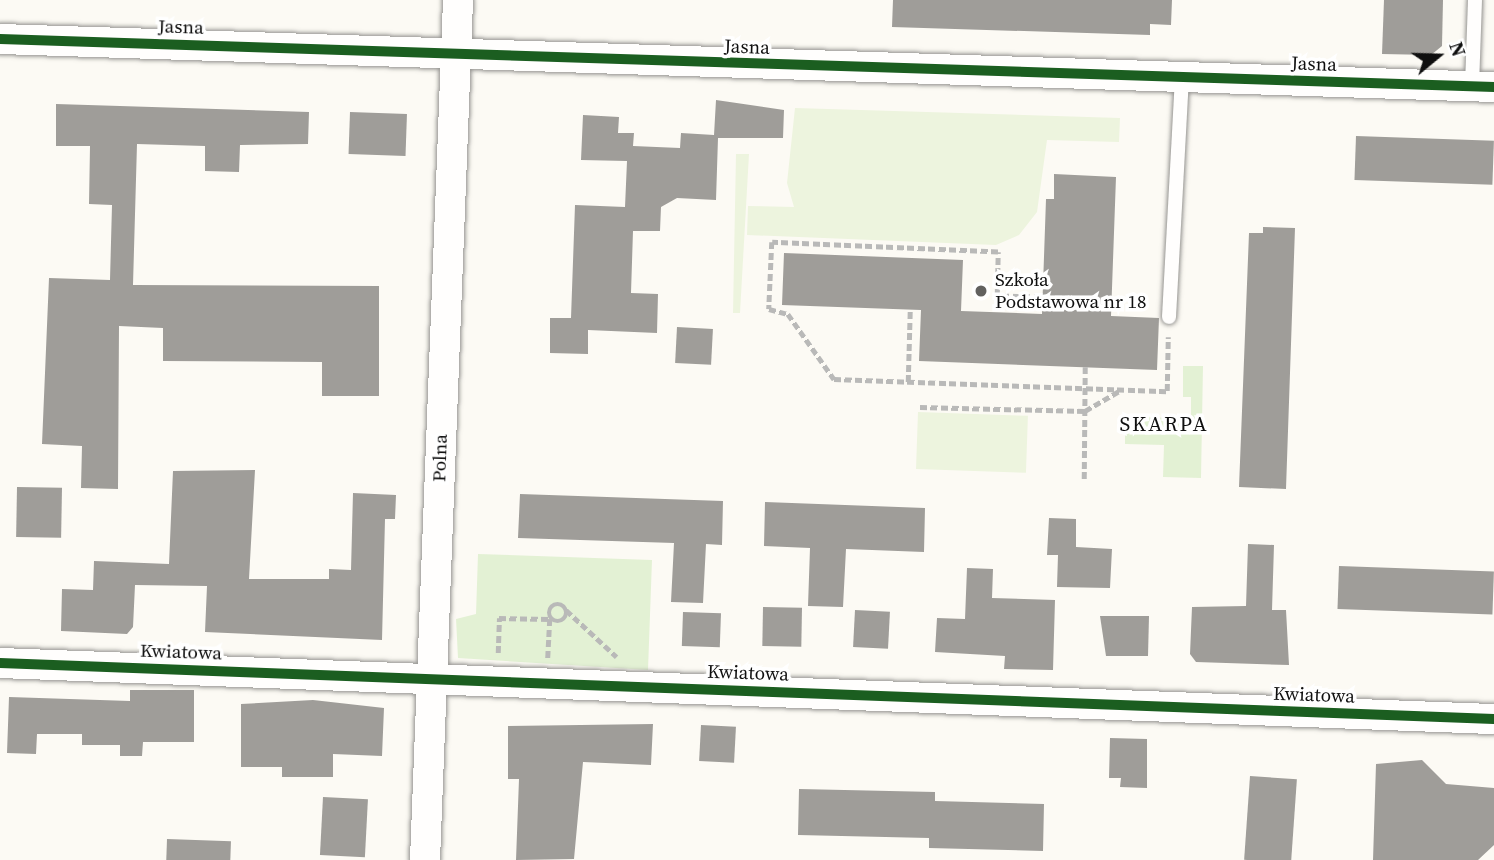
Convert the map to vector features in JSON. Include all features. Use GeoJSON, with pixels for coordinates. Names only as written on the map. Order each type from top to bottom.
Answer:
{"type":"FeatureCollection","features":[{"type":"Feature","properties":{"kind":"street","name":"Polna"},"geometry":{"type":"LineString","coordinates":[[425,860],[458,0]]}},
{"type":"Feature","properties":{"kind":"street","name":"Jasna"},"geometry":{"type":"LineString","coordinates":[[0,39],[1483,87]]}},
{"type":"Feature","properties":{"kind":"street","name":"Kwiatowa"},"geometry":{"type":"LineString","coordinates":[[0,663],[1494,719]]}},
{"type":"Feature","properties":{"kind":"lane"},"geometry":{"type":"LineString","coordinates":[[1475,0],[1483,87]]}},
{"type":"Feature","properties":{"kind":"lane"},"geometry":{"type":"LineString","coordinates":[[1169,317],[1182,78]]}},
{"type":"Feature","properties":{"kind":"path"},"geometry":{"type":"LineString","coordinates":[[1072,298],[998,296],[998,252],[772,242],[769,309],[788,314],[834,379],[1167,391],[1169,317]]}},
{"type":"Feature","properties":{"kind":"path"},"geometry":{"type":"LineString","coordinates":[[908,382],[910,310]]}},
{"type":"Feature","properties":{"kind":"path"},"geometry":{"type":"LineString","coordinates":[[1084,479],[1085,367]]}},
{"type":"Feature","properties":{"kind":"path"},"geometry":{"type":"LineString","coordinates":[[920,407],[1085,411],[1122,390]]}},
{"type":"Feature","properties":{"kind":"path"},"geometry":{"type":"LineString","coordinates":[[547,669],[553,605],[566,610],[623,663]]}},
{"type":"Feature","properties":{"kind":"path"},"geometry":{"type":"LineString","coordinates":[[498,667],[499,618],[550,619],[561,622],[566,610]]}},
{"type":"Feature","properties":{"kind":"green space"},"geometry":{"type":"Polygon","coordinates":[[[795,108],[1120,118],[1119,142],[1047,140],[1037,212],[1019,235],[996,245],[747,235],[748,206],[794,207],[787,183],[795,108]]]}},
{"type":"Feature","properties":{"kind":"green space"},"geometry":{"type":"Polygon","coordinates":[[[736,154],[749,154],[740,313],[733,313],[736,154]]]}},
{"type":"Feature","properties":{"kind":"green space"},"geometry":{"type":"Polygon","coordinates":[[[1183,366],[1203,366],[1201,478],[1163,477],[1164,445],[1125,444],[1125,417],[1191,418],[1191,397],[1183,397],[1183,366]]]}},
{"type":"Feature","properties":{"kind":"green space"},"geometry":{"type":"Polygon","coordinates":[[[918,412],[1028,416],[1026,473],[916,469],[918,412]]]}},
{"type":"Feature","properties":{"kind":"green space"},"geometry":{"type":"Polygon","coordinates":[[[478,554],[652,560],[648,670],[458,658],[456,619],[476,614],[478,554]]]}},
{"type":"Feature","properties":{"kind":"building"},"geometry":{"type":"Polygon","coordinates":[[[893,0],[1172,0],[1171,25],[1150,24],[1150,35],[892,27],[893,0]]]}},
{"type":"Feature","properties":{"kind":"building"},"geometry":{"type":"Polygon","coordinates":[[[1384,0],[1443,0],[1442,46],[1431,55],[1382,54],[1384,0]]]}},
{"type":"Feature","properties":{"kind":"building"},"geometry":{"type":"Polygon","coordinates":[[[716,100],[784,110],[783,138],[718,138],[716,200],[677,198],[661,207],[660,231],[633,231],[631,293],[658,294],[657,333],[588,330],[588,354],[550,353],[550,318],[571,318],[575,205],[625,207],[627,161],[581,160],[583,115],[619,117],[618,133],[634,133],[633,146],[680,148],[681,133],[714,135],[716,100]]]}},
{"type":"Feature","properties":{"kind":"building"},"geometry":{"type":"Polygon","coordinates":[[[56,104],[309,112],[308,144],[240,145],[239,172],[205,171],[205,146],[137,144],[133,285],[379,286],[379,396],[322,396],[322,362],[163,361],[163,328],[119,326],[118,489],[81,488],[82,446],[42,444],[49,278],[110,280],[112,205],[89,204],[90,146],[56,146],[56,104]]]}},
{"type":"Feature","properties":{"kind":"building"},"geometry":{"type":"Polygon","coordinates":[[[350,112],[407,114],[405,156],[349,154],[350,112]]]}},
{"type":"Feature","properties":{"kind":"building"},"geometry":{"type":"Polygon","coordinates":[[[1356,136],[1494,141],[1492,185],[1354,180],[1356,136]]]}},
{"type":"Feature","properties":{"kind":"building"},"geometry":{"type":"Polygon","coordinates":[[[1054,174],[1116,177],[1111,316],[1159,318],[1157,370],[919,361],[921,310],[782,305],[784,253],[963,260],[961,311],[1042,314],[1046,199],[1054,199],[1054,174]]]}},
{"type":"Feature","properties":{"kind":"building"},"geometry":{"type":"Polygon","coordinates":[[[1263,227],[1295,228],[1286,489],[1239,487],[1249,233],[1263,233],[1263,227]]]}},
{"type":"Feature","properties":{"kind":"building"},"geometry":{"type":"Polygon","coordinates":[[[677,327],[713,329],[711,365],[675,363],[677,327]]]}},
{"type":"Feature","properties":{"kind":"building"},"geometry":{"type":"Polygon","coordinates":[[[255,470],[249,579],[329,579],[329,569],[351,570],[353,493],[396,495],[395,519],[385,519],[382,640],[205,632],[207,586],[135,585],[133,627],[127,634],[61,631],[62,589],[93,590],[94,561],[169,564],[173,471],[255,470]]]}},
{"type":"Feature","properties":{"kind":"building"},"geometry":{"type":"Polygon","coordinates":[[[17,487],[62,488],[61,538],[16,537],[17,487]]]}},
{"type":"Feature","properties":{"kind":"building"},"geometry":{"type":"Polygon","coordinates":[[[520,494],[723,501],[722,545],[706,544],[703,603],[671,602],[674,543],[518,538],[520,494]]]}},
{"type":"Feature","properties":{"kind":"building"},"geometry":{"type":"Polygon","coordinates":[[[765,502],[925,508],[924,552],[846,549],[843,607],[808,606],[810,548],[764,546],[765,502]]]}},
{"type":"Feature","properties":{"kind":"building"},"geometry":{"type":"Polygon","coordinates":[[[1049,518],[1076,519],[1076,547],[1112,549],[1110,588],[1057,587],[1058,555],[1047,555],[1049,518]]]}},
{"type":"Feature","properties":{"kind":"building"},"geometry":{"type":"Polygon","coordinates":[[[1248,544],[1274,545],[1272,610],[1286,610],[1289,665],[1196,662],[1190,654],[1192,607],[1246,606],[1248,544]]]}},
{"type":"Feature","properties":{"kind":"building"},"geometry":{"type":"Polygon","coordinates":[[[1339,566],[1494,571],[1492,614],[1337,609],[1339,566]]]}},
{"type":"Feature","properties":{"kind":"building"},"geometry":{"type":"Polygon","coordinates":[[[967,568],[993,569],[992,598],[1055,600],[1053,670],[1004,669],[1005,656],[935,652],[937,618],[965,619],[967,568]]]}},
{"type":"Feature","properties":{"kind":"building"},"geometry":{"type":"Polygon","coordinates":[[[763,607],[802,608],[801,647],[762,646],[763,607]]]}},
{"type":"Feature","properties":{"kind":"building"},"geometry":{"type":"Polygon","coordinates":[[[855,610],[890,612],[888,649],[853,647],[855,610]]]}},
{"type":"Feature","properties":{"kind":"building"},"geometry":{"type":"Polygon","coordinates":[[[683,612],[721,613],[720,647],[682,646],[683,612]]]}},
{"type":"Feature","properties":{"kind":"building"},"geometry":{"type":"Polygon","coordinates":[[[1100,616],[1149,616],[1148,656],[1106,656],[1100,616]]]}},
{"type":"Feature","properties":{"kind":"building"},"geometry":{"type":"Polygon","coordinates":[[[130,690],[194,690],[194,742],[143,742],[142,756],[120,756],[120,745],[82,745],[82,734],[37,734],[36,754],[7,753],[9,697],[130,701],[130,690]]]}},
{"type":"Feature","properties":{"kind":"building"},"geometry":{"type":"Polygon","coordinates":[[[313,700],[384,708],[382,756],[333,754],[333,777],[282,777],[282,767],[241,767],[241,704],[313,700]]]}},
{"type":"Feature","properties":{"kind":"building"},"geometry":{"type":"Polygon","coordinates":[[[653,724],[651,765],[583,762],[574,859],[516,860],[519,779],[508,779],[508,726],[653,724]]]}},
{"type":"Feature","properties":{"kind":"building"},"geometry":{"type":"Polygon","coordinates":[[[701,725],[736,727],[734,763],[699,761],[701,725]]]}},
{"type":"Feature","properties":{"kind":"building"},"geometry":{"type":"Polygon","coordinates":[[[1110,738],[1147,739],[1147,788],[1120,787],[1121,778],[1109,778],[1110,738]]]}},
{"type":"Feature","properties":{"kind":"building"},"geometry":{"type":"Polygon","coordinates":[[[1422,760],[1446,784],[1494,788],[1494,845],[1478,860],[1373,860],[1376,764],[1422,760]]]}},
{"type":"Feature","properties":{"kind":"building"},"geometry":{"type":"Polygon","coordinates":[[[1250,776],[1297,779],[1291,860],[1244,860],[1250,776]]]}},
{"type":"Feature","properties":{"kind":"building"},"geometry":{"type":"Polygon","coordinates":[[[799,789],[935,792],[935,801],[1044,804],[1043,851],[929,848],[929,838],[798,835],[799,789]]]}},
{"type":"Feature","properties":{"kind":"building"},"geometry":{"type":"Polygon","coordinates":[[[323,797],[368,799],[365,857],[320,855],[323,797]]]}},
{"type":"Feature","properties":{"kind":"building"},"geometry":{"type":"Polygon","coordinates":[[[167,839],[231,841],[230,860],[166,860],[167,839]]]}},
{"type":"Feature","properties":{"kind":"cycle path"},"geometry":{"type":"LineString","coordinates":[[0,39],[1494,87]]}},
{"type":"Feature","properties":{"kind":"cycle path"},"geometry":{"type":"LineString","coordinates":[[0,663],[1494,719]]}},
{"type":"Feature","properties":{"kind":"place","name":"Szkoła Podstawowa nr 18"},"geometry":{"type":"Point","coordinates":[981,291]}},
{"type":"Feature","properties":{"kind":"district","name":"SKARPA"},"geometry":{"type":"Point","coordinates":[1164,424]}}]}
